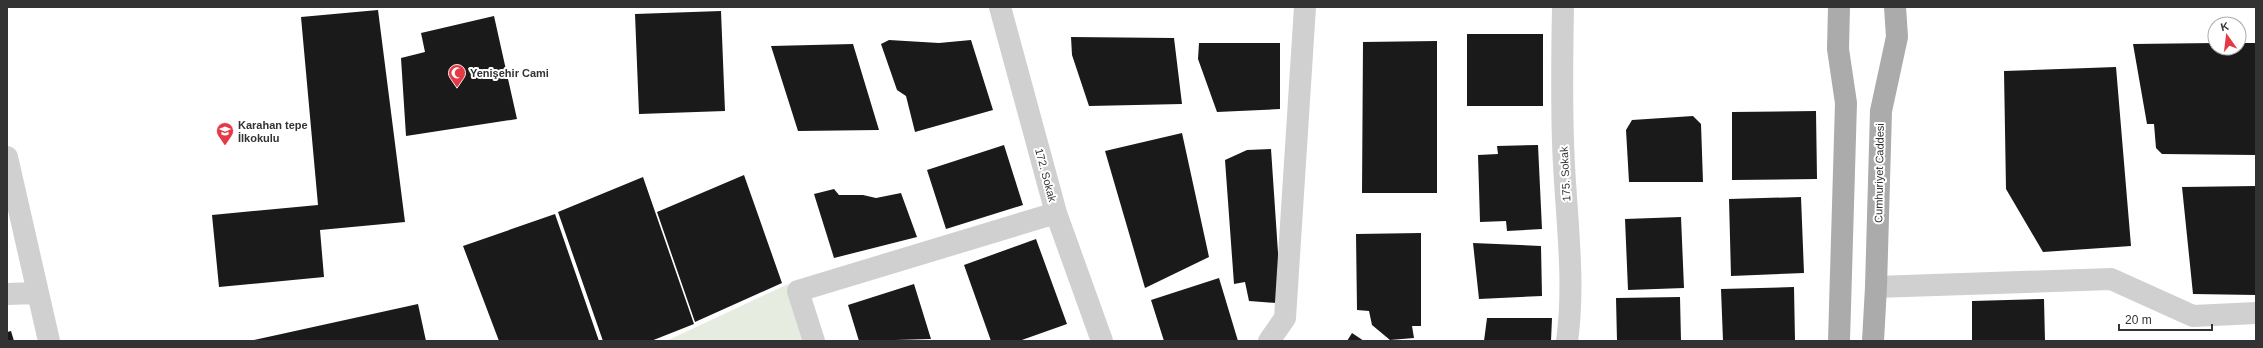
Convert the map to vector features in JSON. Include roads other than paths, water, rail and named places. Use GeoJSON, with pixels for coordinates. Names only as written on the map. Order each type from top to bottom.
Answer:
{"type":"FeatureCollection","features":[{"type":"Feature","properties":{"kind":"main road"},"geometry":{"type":"LineString","coordinates":[[1839,341],[1846,103],[1838,49],[1840,7]]}},
{"type":"Feature","properties":{"kind":"main road","name":"Cumhuriyet Caddesi"},"geometry":{"type":"LineString","coordinates":[[1873,341],[1881,111],[1897,37],[1896,7]]}},
{"type":"Feature","properties":{"kind":"street","name":"172. Sokak"},"geometry":{"type":"LineString","coordinates":[[1000,7],[1056,213],[1102,341]]}},
{"type":"Feature","properties":{"kind":"street"},"geometry":{"type":"LineString","coordinates":[[1269,341],[1286,318],[1305,7]]}},
{"type":"Feature","properties":{"kind":"street","name":"175. Sokak"},"geometry":{"type":"LineString","coordinates":[[1563,7],[1562,119],[1569,259],[1570,321],[1567,341]]}},
{"type":"Feature","properties":{"kind":"street"},"geometry":{"type":"LineString","coordinates":[[7,157],[48,341]]}},
{"type":"Feature","properties":{"kind":"street"},"geometry":{"type":"LineString","coordinates":[[814,341],[798,291],[1056,213]]}},
{"type":"Feature","properties":{"kind":"street"},"geometry":{"type":"LineString","coordinates":[[1876,287],[2111,279],[2193,316],[2256,313]]}},
{"type":"Feature","properties":{"kind":"street"},"geometry":{"type":"LineString","coordinates":[[7,294],[37,293]]}},
{"type":"Feature","properties":{"kind":"place","name":"Yenişehir Cami"},"geometry":{"type":"Point","coordinates":[457,88]}},
{"type":"Feature","properties":{"kind":"place","name":"Karahan tepe İlkokulu"},"geometry":{"type":"Point","coordinates":[225,146]}}]}
